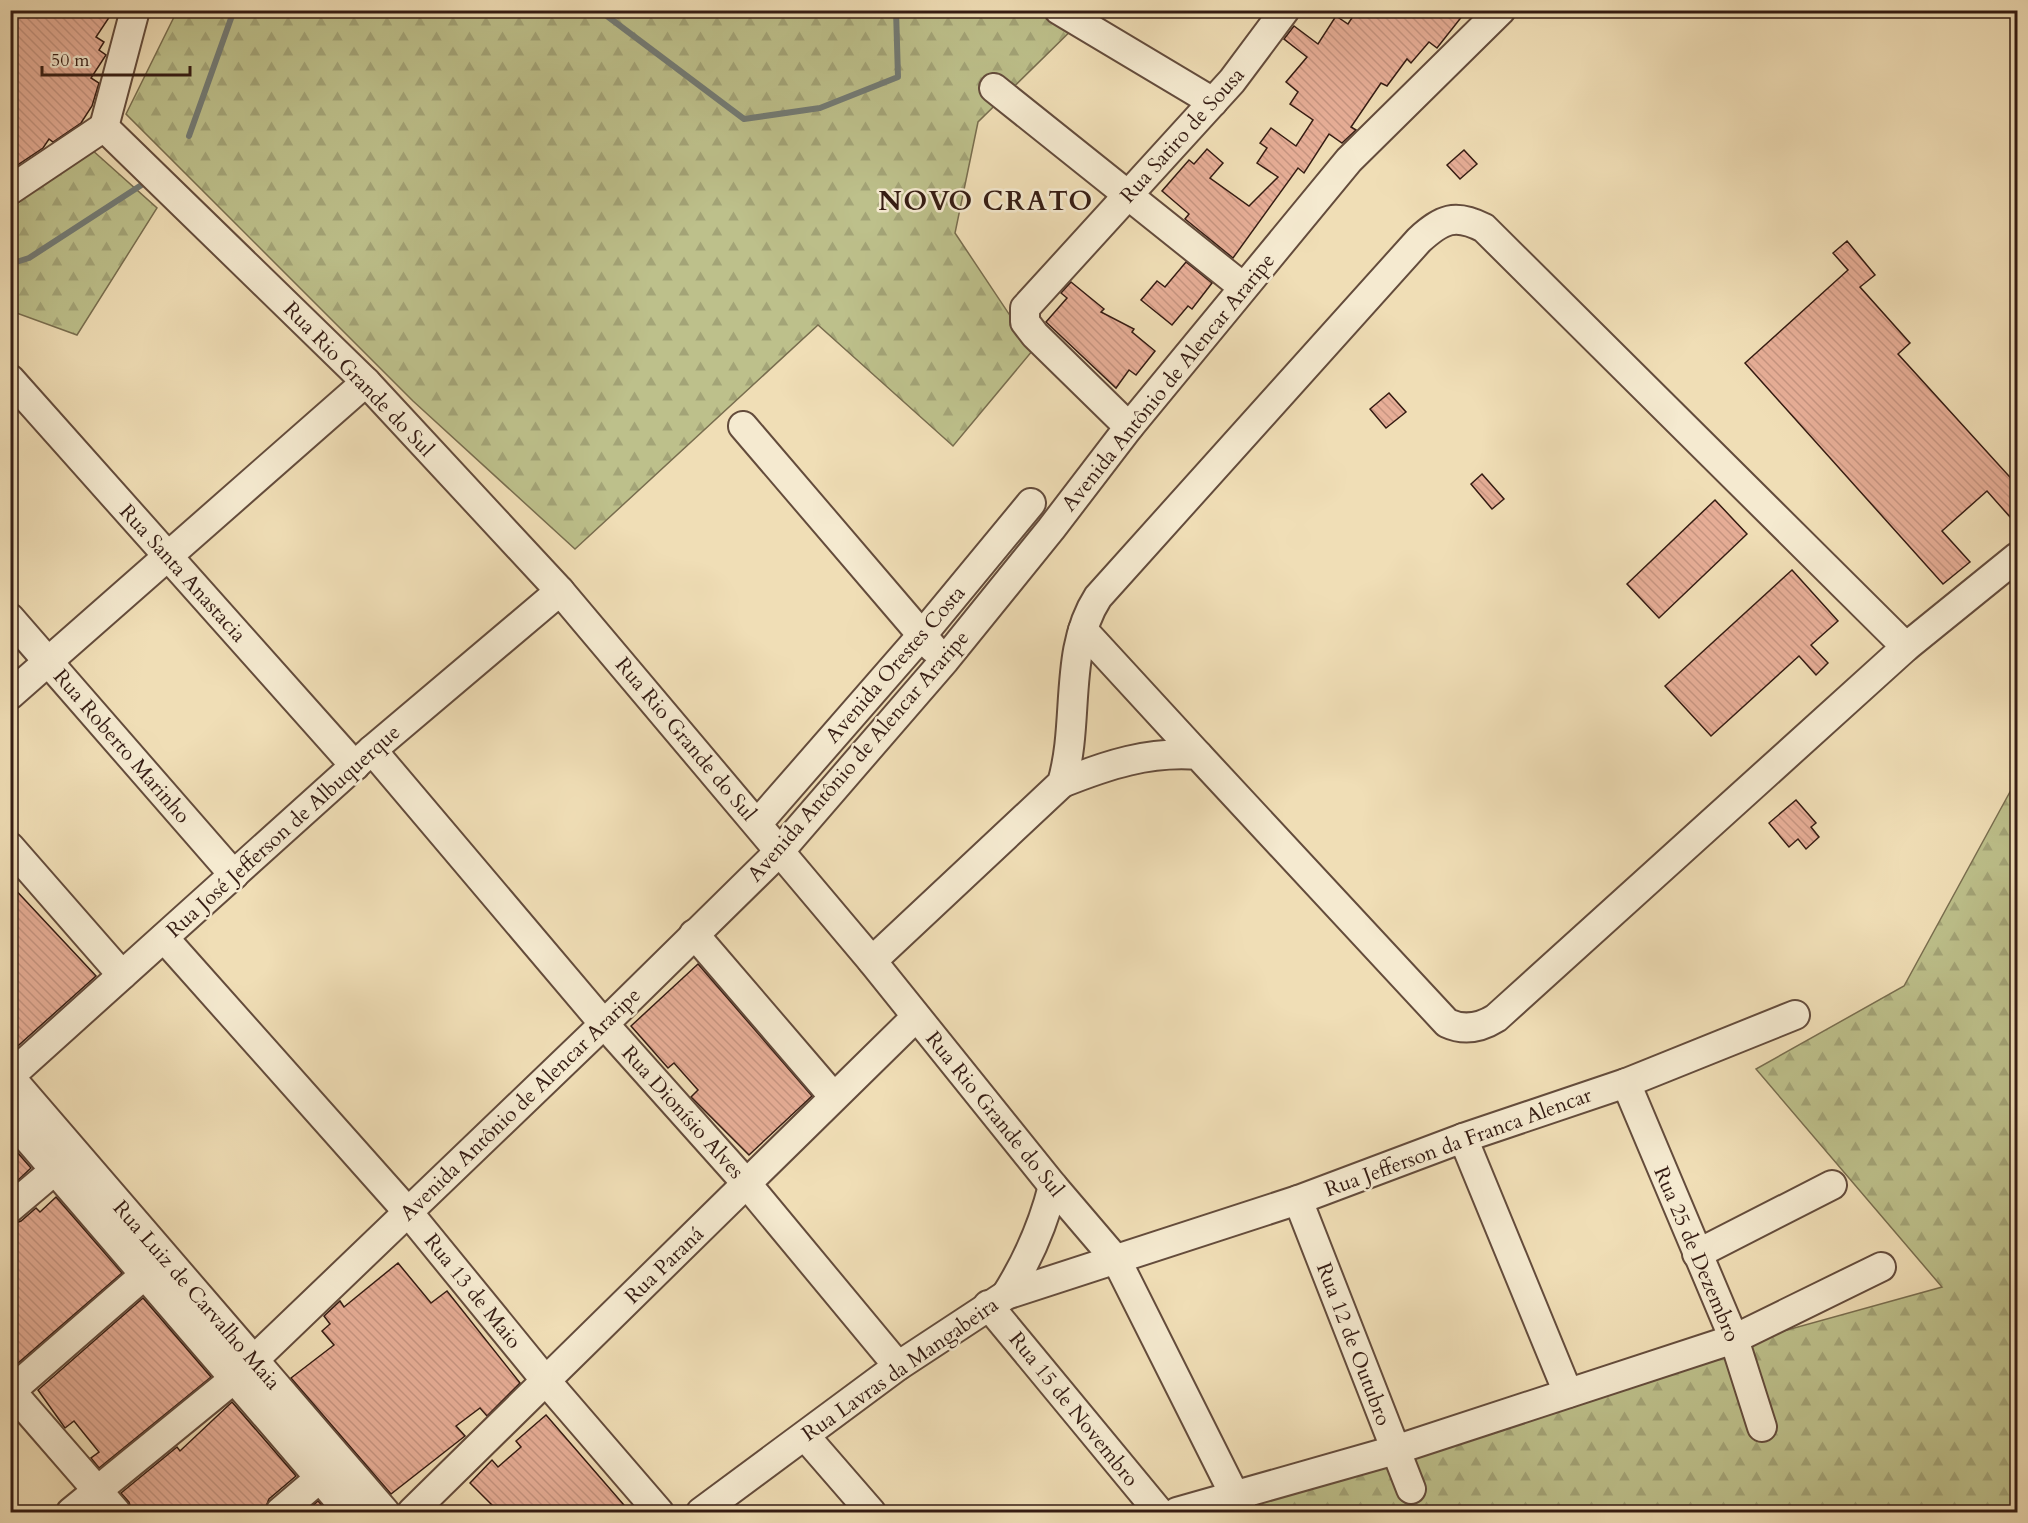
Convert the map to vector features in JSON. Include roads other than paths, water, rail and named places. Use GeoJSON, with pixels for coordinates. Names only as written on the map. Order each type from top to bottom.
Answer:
{"type":"FeatureCollection","features":[{"type":"Feature","properties":{"kind":"street"},"geometry":{"type":"LineString","coordinates":[[10,190],[104,127],[135,10]]}},
{"type":"Feature","properties":{"kind":"street"},"geometry":{"type":"LineString","coordinates":[[1059,10],[1213,102]]}},
{"type":"Feature","properties":{"kind":"street","name":"Rua Satiro de Sousa"},"geometry":{"type":"LineString","coordinates":[[1129,427],[1035,335],[1025,322],[1025,308],[1213,102],[1285,10]]}},
{"type":"Feature","properties":{"kind":"street","name":"Avenida Antônio de Alencar Araripe"},"geometry":{"type":"LineString","coordinates":[[71,1512],[245,1369],[604,1024],[694,933],[779,852],[945,660],[1051,529],[1129,427],[1349,160],[1501,10]]}},
{"type":"Feature","properties":{"kind":"street"},"geometry":{"type":"LineString","coordinates":[[994,88],[1243,287]]}},
{"type":"Feature","properties":{"kind":"street","name":"Rua Rio Grande do Sul"},"geometry":{"type":"LineString","coordinates":[[104,127],[366,382],[560,591],[758,823],[779,852],[872,961],[1053,1186],[1117,1261],[1238,1504]]}},
{"type":"Feature","properties":{"kind":"street"},"geometry":{"type":"LineString","coordinates":[[1062,783],[1070,748],[1078,653],[1088,613],[1098,597],[1419,240],[1442,222],[1455,219],[1473,222],[1493,236],[1906,647]]}},
{"type":"Feature","properties":{"kind":"street","name":"Rua Santa Anastacia"},"geometry":{"type":"LineString","coordinates":[[10,379],[167,555],[364,758]]}},
{"type":"Feature","properties":{"kind":"street"},"geometry":{"type":"LineString","coordinates":[[10,695],[366,382]]}},
{"type":"Feature","properties":{"kind":"street"},"geometry":{"type":"LineString","coordinates":[[743,426],[945,660]]}},
{"type":"Feature","properties":{"kind":"street","name":"Avenida Orestes Costa"},"geometry":{"type":"LineString","coordinates":[[758,823],[922,635],[1031,503]]}},
{"type":"Feature","properties":{"kind":"street"},"geometry":{"type":"LineString","coordinates":[[1083,630],[1447,1023],[1455,1027],[1474,1027],[1496,1018],[1906,647],[2017,557]]}},
{"type":"Feature","properties":{"kind":"street","name":"Rua José Jefferson de Albuquerque"},"geometry":{"type":"LineString","coordinates":[[10,1077],[364,758],[560,591]]}},
{"type":"Feature","properties":{"kind":"street","name":"Rua Roberto Marinho"},"geometry":{"type":"LineString","coordinates":[[10,618],[234,875]]}},
{"type":"Feature","properties":{"kind":"street"},"geometry":{"type":"LineString","coordinates":[[872,961],[1062,783],[1132,758],[1167,753],[1198,755]]}},
{"type":"Feature","properties":{"kind":"street","name":"Rua Dionísio Alves"},"geometry":{"type":"LineString","coordinates":[[364,758],[747,1184],[898,1366]]}},
{"type":"Feature","properties":{"kind":"street"},"geometry":{"type":"LineString","coordinates":[[10,847],[122,975]]}},
{"type":"Feature","properties":{"kind":"street"},"geometry":{"type":"LineString","coordinates":[[694,933],[833,1096]]}},
{"type":"Feature","properties":{"kind":"street","name":"Rua 13 de Maio"},"geometry":{"type":"LineString","coordinates":[[164,938],[408,1212],[546,1381],[659,1512]]}},
{"type":"Feature","properties":{"kind":"street","name":"Rua Jefferson da Franca Alencar"},"geometry":{"type":"LineString","coordinates":[[1117,1261],[1298,1200],[1463,1138],[1626,1083],[1795,1015]]}},
{"type":"Feature","properties":{"kind":"street","name":"Rua Paraná"},"geometry":{"type":"LineString","coordinates":[[412,1512],[916,1017]]}},
{"type":"Feature","properties":{"kind":"street","name":"Rua Luiz de Carvalho Maia"},"geometry":{"type":"LineString","coordinates":[[10,1077],[64,1162],[330,1469],[385,1512]]}},
{"type":"Feature","properties":{"kind":"street","name":"Rua 25 de Dezembro"},"geometry":{"type":"LineString","coordinates":[[1626,1083],[1734,1339],[1762,1427]]}},
{"type":"Feature","properties":{"kind":"street","name":"Rua Luiz de Carvalho Maia"},"geometry":{"type":"LineString","coordinates":[[10,1119],[64,1162]]}},
{"type":"Feature","properties":{"kind":"street"},"geometry":{"type":"LineString","coordinates":[[1463,1138],[1568,1394]]}},
{"type":"Feature","properties":{"kind":"street"},"geometry":{"type":"LineString","coordinates":[[10,1208],[64,1162]]}},
{"type":"Feature","properties":{"kind":"street"},"geometry":{"type":"LineString","coordinates":[[1698,1254],[1832,1185]]}},
{"type":"Feature","properties":{"kind":"street"},"geometry":{"type":"LineString","coordinates":[[997,1300],[1024,1266],[1040,1229],[1053,1186]]}},
{"type":"Feature","properties":{"kind":"street","name":"Rua 12 de Outubro"},"geometry":{"type":"LineString","coordinates":[[1298,1200],[1411,1489]]}},
{"type":"Feature","properties":{"kind":"street","name":"Rua Lavras da Mangabeira"},"geometry":{"type":"LineString","coordinates":[[701,1512],[898,1366],[997,1300],[1117,1261]]}},
{"type":"Feature","properties":{"kind":"street"},"geometry":{"type":"LineString","coordinates":[[116,1512],[11,1390],[154,1266]]}},
{"type":"Feature","properties":{"kind":"street"},"geometry":{"type":"LineString","coordinates":[[1178,1512],[1238,1504],[1734,1339],[1881,1267]]}},
{"type":"Feature","properties":{"kind":"street","name":"Rua 15 de Novembro"},"geometry":{"type":"LineString","coordinates":[[997,1300],[1159,1512]]}},
{"type":"Feature","properties":{"kind":"street"},"geometry":{"type":"LineString","coordinates":[[805,1436],[871,1512]]}},
{"type":"Feature","properties":{"kind":"street"},"geometry":{"type":"LineString","coordinates":[[280,1512],[330,1469]]}},
{"type":"Feature","properties":{"kind":"street","name":"Rua Luiz de Carvalho Maia"},"geometry":{"type":"LineString","coordinates":[[330,1469],[349,1512]]}},
{"type":"Feature","properties":{"kind":"waterway"},"geometry":{"type":"LineString","coordinates":[[189,136],[234,10]]}},
{"type":"Feature","properties":{"kind":"waterway"},"geometry":{"type":"LineString","coordinates":[[599,10],[744,119],[820,108],[898,77],[896,10]]}},
{"type":"Feature","properties":{"kind":"waterway"},"geometry":{"type":"LineString","coordinates":[[10,264],[29,258],[143,184]]}},
{"type":"Feature","properties":{"kind":"district","name":"NOVO CRATO"},"geometry":{"type":"Point","coordinates":[986,201]}}]}
